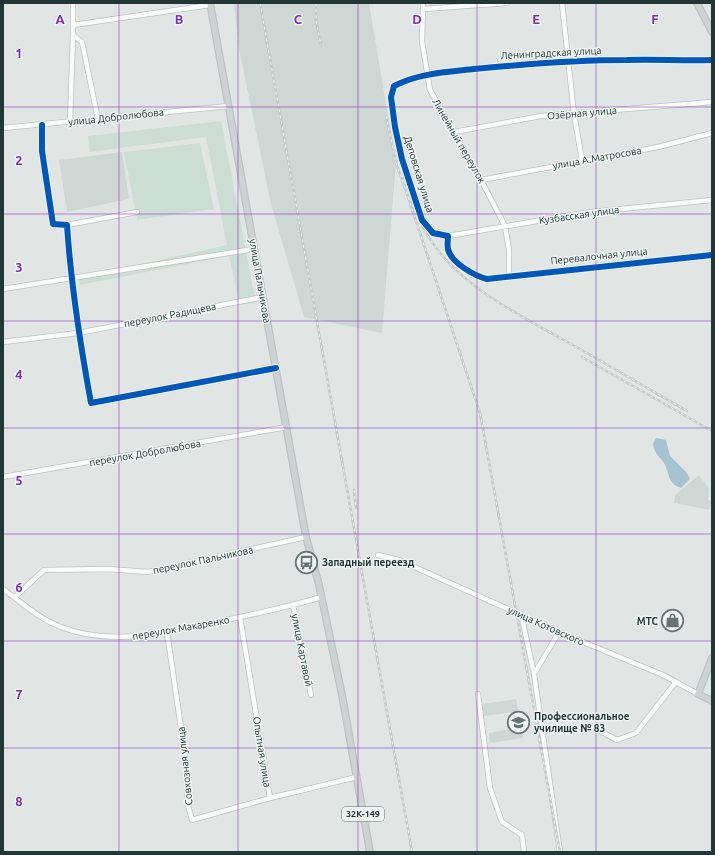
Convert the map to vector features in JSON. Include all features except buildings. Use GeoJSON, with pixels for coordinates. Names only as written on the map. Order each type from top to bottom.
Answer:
{"type":"FeatureCollection","features":[{"type":"Feature","properties":{"kind":"main road"},"geometry":{"type":"LineString","coordinates":[[697,3],[712,32]]}},
{"type":"Feature","properties":{"kind":"main road","name":"улица Пальчикова"},"geometry":{"type":"LineString","coordinates":[[210,4],[306,537],[322,598],[357,777]]}},
{"type":"Feature","properties":{"kind":"main road"},"geometry":{"type":"LineString","coordinates":[[698,694],[712,658]]}},
{"type":"Feature","properties":{"kind":"main road","name":"улица Котовского"},"geometry":{"type":"LineString","coordinates":[[698,694],[712,701]]}},
{"type":"Feature","properties":{"kind":"main road","name":"32К-149"},"geometry":{"type":"LineString","coordinates":[[357,777],[370,852]]}},
{"type":"Feature","properties":{"kind":"street"},"geometry":{"type":"LineString","coordinates":[[70,122],[73,3]]}},
{"type":"Feature","properties":{"kind":"street","name":"Линейный переулок"},"geometry":{"type":"LineString","coordinates":[[423,3],[422,41],[430,90],[505,226],[509,250],[509,276]]}},
{"type":"Feature","properties":{"kind":"street"},"geometry":{"type":"LineString","coordinates":[[423,9],[507,3]]}},
{"type":"Feature","properties":{"kind":"street"},"geometry":{"type":"LineString","coordinates":[[562,3],[567,62],[582,160]]}},
{"type":"Feature","properties":{"kind":"street"},"geometry":{"type":"LineString","coordinates":[[73,25],[210,4]]}},
{"type":"Feature","properties":{"kind":"street"},"geometry":{"type":"LineString","coordinates":[[73,35],[82,42],[98,119]]}},
{"type":"Feature","properties":{"kind":"street","name":"Ленинградская улица"},"geometry":{"type":"LineString","coordinates":[[394,86],[407,79],[427,75],[531,63],[712,60]]}},
{"type":"Feature","properties":{"kind":"street","name":"Деповская улица"},"geometry":{"type":"LineString","coordinates":[[394,86],[391,97],[396,133],[402,158],[422,220],[433,233],[448,236]]}},
{"type":"Feature","properties":{"kind":"street","name":"Озёрная улица"},"geometry":{"type":"LineString","coordinates":[[454,132],[541,116],[712,102]]}},
{"type":"Feature","properties":{"kind":"street","name":"улица Добролюбова"},"geometry":{"type":"LineString","coordinates":[[3,128],[229,106]]}},
{"type":"Feature","properties":{"kind":"street"},"geometry":{"type":"LineString","coordinates":[[42,125],[42,151],[53,224],[67,225],[137,212]]}},
{"type":"Feature","properties":{"kind":"street","name":"улица А.Матросова"},"geometry":{"type":"LineString","coordinates":[[481,180],[658,147],[712,132]]}},
{"type":"Feature","properties":{"kind":"street","name":"Кузбасская улица"},"geometry":{"type":"LineString","coordinates":[[448,236],[590,212],[712,200]]}},
{"type":"Feature","properties":{"kind":"street"},"geometry":{"type":"LineString","coordinates":[[67,225],[70,278],[78,333],[91,403],[276,368]]}},
{"type":"Feature","properties":{"kind":"street","name":"Перевалочная улица"},"geometry":{"type":"LineString","coordinates":[[448,236],[448,250],[452,257],[477,277],[487,279],[712,255]]}},
{"type":"Feature","properties":{"kind":"street"},"geometry":{"type":"LineString","coordinates":[[3,288],[254,249]]}},
{"type":"Feature","properties":{"kind":"street","name":"переулок Радищева"},"geometry":{"type":"LineString","coordinates":[[3,342],[78,333],[263,297]]}},
{"type":"Feature","properties":{"kind":"street","name":"переулок Добролюбова"},"geometry":{"type":"LineString","coordinates":[[3,477],[287,428]]}},
{"type":"Feature","properties":{"kind":"street","name":"переулок Пальчикова"},"geometry":{"type":"LineString","coordinates":[[15,597],[44,570],[108,569],[148,572],[306,537]]}},
{"type":"Feature","properties":{"kind":"street","name":"улица Котовского"},"geometry":{"type":"LineString","coordinates":[[378,555],[399,560],[559,632],[663,675],[698,694]]}},
{"type":"Feature","properties":{"kind":"street","name":"переулок Макаренко"},"geometry":{"type":"LineString","coordinates":[[3,589],[59,627],[77,633],[109,637],[132,637],[167,632],[322,598]]}},
{"type":"Feature","properties":{"kind":"street","name":"улица Картавой"},"geometry":{"type":"LineString","coordinates":[[293,605],[311,695]]}},
{"type":"Feature","properties":{"kind":"street"},"geometry":{"type":"LineString","coordinates":[[521,614],[534,674],[560,852]]}},
{"type":"Feature","properties":{"kind":"street","name":"Опытная улица"},"geometry":{"type":"LineString","coordinates":[[240,617],[270,798],[357,777]]}},
{"type":"Feature","properties":{"kind":"street","name":"Совхозная улица"},"geometry":{"type":"LineString","coordinates":[[167,632],[186,762],[188,805],[192,820],[270,798]]}},
{"type":"Feature","properties":{"kind":"street"},"geometry":{"type":"LineString","coordinates":[[534,674],[559,632]]}},
{"type":"Feature","properties":{"kind":"street"},"geometry":{"type":"LineString","coordinates":[[587,724],[617,740],[626,738],[636,733],[657,704],[676,682]]}},
{"type":"Feature","properties":{"kind":"street"},"geometry":{"type":"LineString","coordinates":[[478,694],[490,788],[502,822],[522,835],[524,852]]}},
{"type":"Feature","properties":{"kind":"shaded area"},"geometry":{"type":"Polygon","coordinates":[[[234,3],[369,3],[396,163],[382,333],[304,317],[271,204],[239,49],[234,3]]]}},
{"type":"Feature","properties":{"kind":"shaded area"},"geometry":{"type":"Polygon","coordinates":[[[122,152],[129,199],[67,212],[59,160],[122,152]]]}},
{"type":"Feature","properties":{"kind":"shaded area"},"geometry":{"type":"Polygon","coordinates":[[[699,475],[709,488],[708,500],[712,501],[709,510],[674,503],[675,495],[699,475]]]}},
{"type":"Feature","properties":{"kind":"shaded area","name":"Профессиональное училище № 83"},"geometry":{"type":"Polygon","coordinates":[[[516,699],[523,738],[490,743],[489,733],[516,728],[513,712],[484,716],[482,704],[516,699]]]}},
{"type":"Feature","properties":{"kind":"green space"},"geometry":{"type":"Polygon","coordinates":[[[221,121],[256,303],[240,305],[229,256],[80,285],[79,278],[227,245],[206,137],[90,152],[88,136],[221,121]]]}},
{"type":"Feature","properties":{"kind":"green space"},"geometry":{"type":"Polygon","coordinates":[[[200,143],[214,209],[137,220],[124,152],[200,143]]]}},
{"type":"Feature","properties":{"kind":"water"},"geometry":{"type":"Polygon","coordinates":[[[656,438],[666,440],[670,456],[687,473],[690,479],[681,488],[673,484],[664,463],[657,455],[653,444],[656,438]]]}},
{"type":"Feature","properties":{"kind":"railway"},"geometry":{"type":"LineString","coordinates":[[260,3],[412,852]]}},
{"type":"Feature","properties":{"kind":"railway"},"geometry":{"type":"LineString","coordinates":[[316,3],[316,21],[321,45]]}},
{"type":"Feature","properties":{"kind":"railway"},"geometry":{"type":"LineString","coordinates":[[386,116],[396,163],[410,202]]}},
{"type":"Feature","properties":{"kind":"railway"},"geometry":{"type":"LineString","coordinates":[[408,197],[480,413],[560,852]]}},
{"type":"Feature","properties":{"kind":"railway"},"geometry":{"type":"LineString","coordinates":[[422,225],[434,246],[450,264],[467,280],[487,295],[529,321],[586,352],[687,411]]}},
{"type":"Feature","properties":{"kind":"railway"},"geometry":{"type":"LineString","coordinates":[[582,357],[712,431]]}},
{"type":"Feature","properties":{"kind":"railway"},"geometry":{"type":"LineString","coordinates":[[354,490],[356,508]]}},
{"type":"Feature","properties":{"kind":"cycle path"},"geometry":{"type":"LineString","coordinates":[[712,60],[608,60],[512,65],[443,72],[413,78],[394,86],[391,97],[395,127],[402,159],[422,220],[433,233],[448,236],[448,247],[450,254],[458,264],[476,275],[487,279],[712,255]]}},
{"type":"Feature","properties":{"kind":"cycle path"},"geometry":{"type":"LineString","coordinates":[[42,125],[42,151],[53,224],[67,225],[76,314],[91,403],[276,368]]}},
{"type":"Feature","properties":{"kind":"place","name":"Западный переезд"},"geometry":{"type":"Point","coordinates":[307,562]}},
{"type":"Feature","properties":{"kind":"place","name":"МТС"},"geometry":{"type":"Point","coordinates":[673,621]}},
{"type":"Feature","properties":{"kind":"place","name":"Профессиональное училище № 83"},"geometry":{"type":"Point","coordinates":[518,722]}}]}
